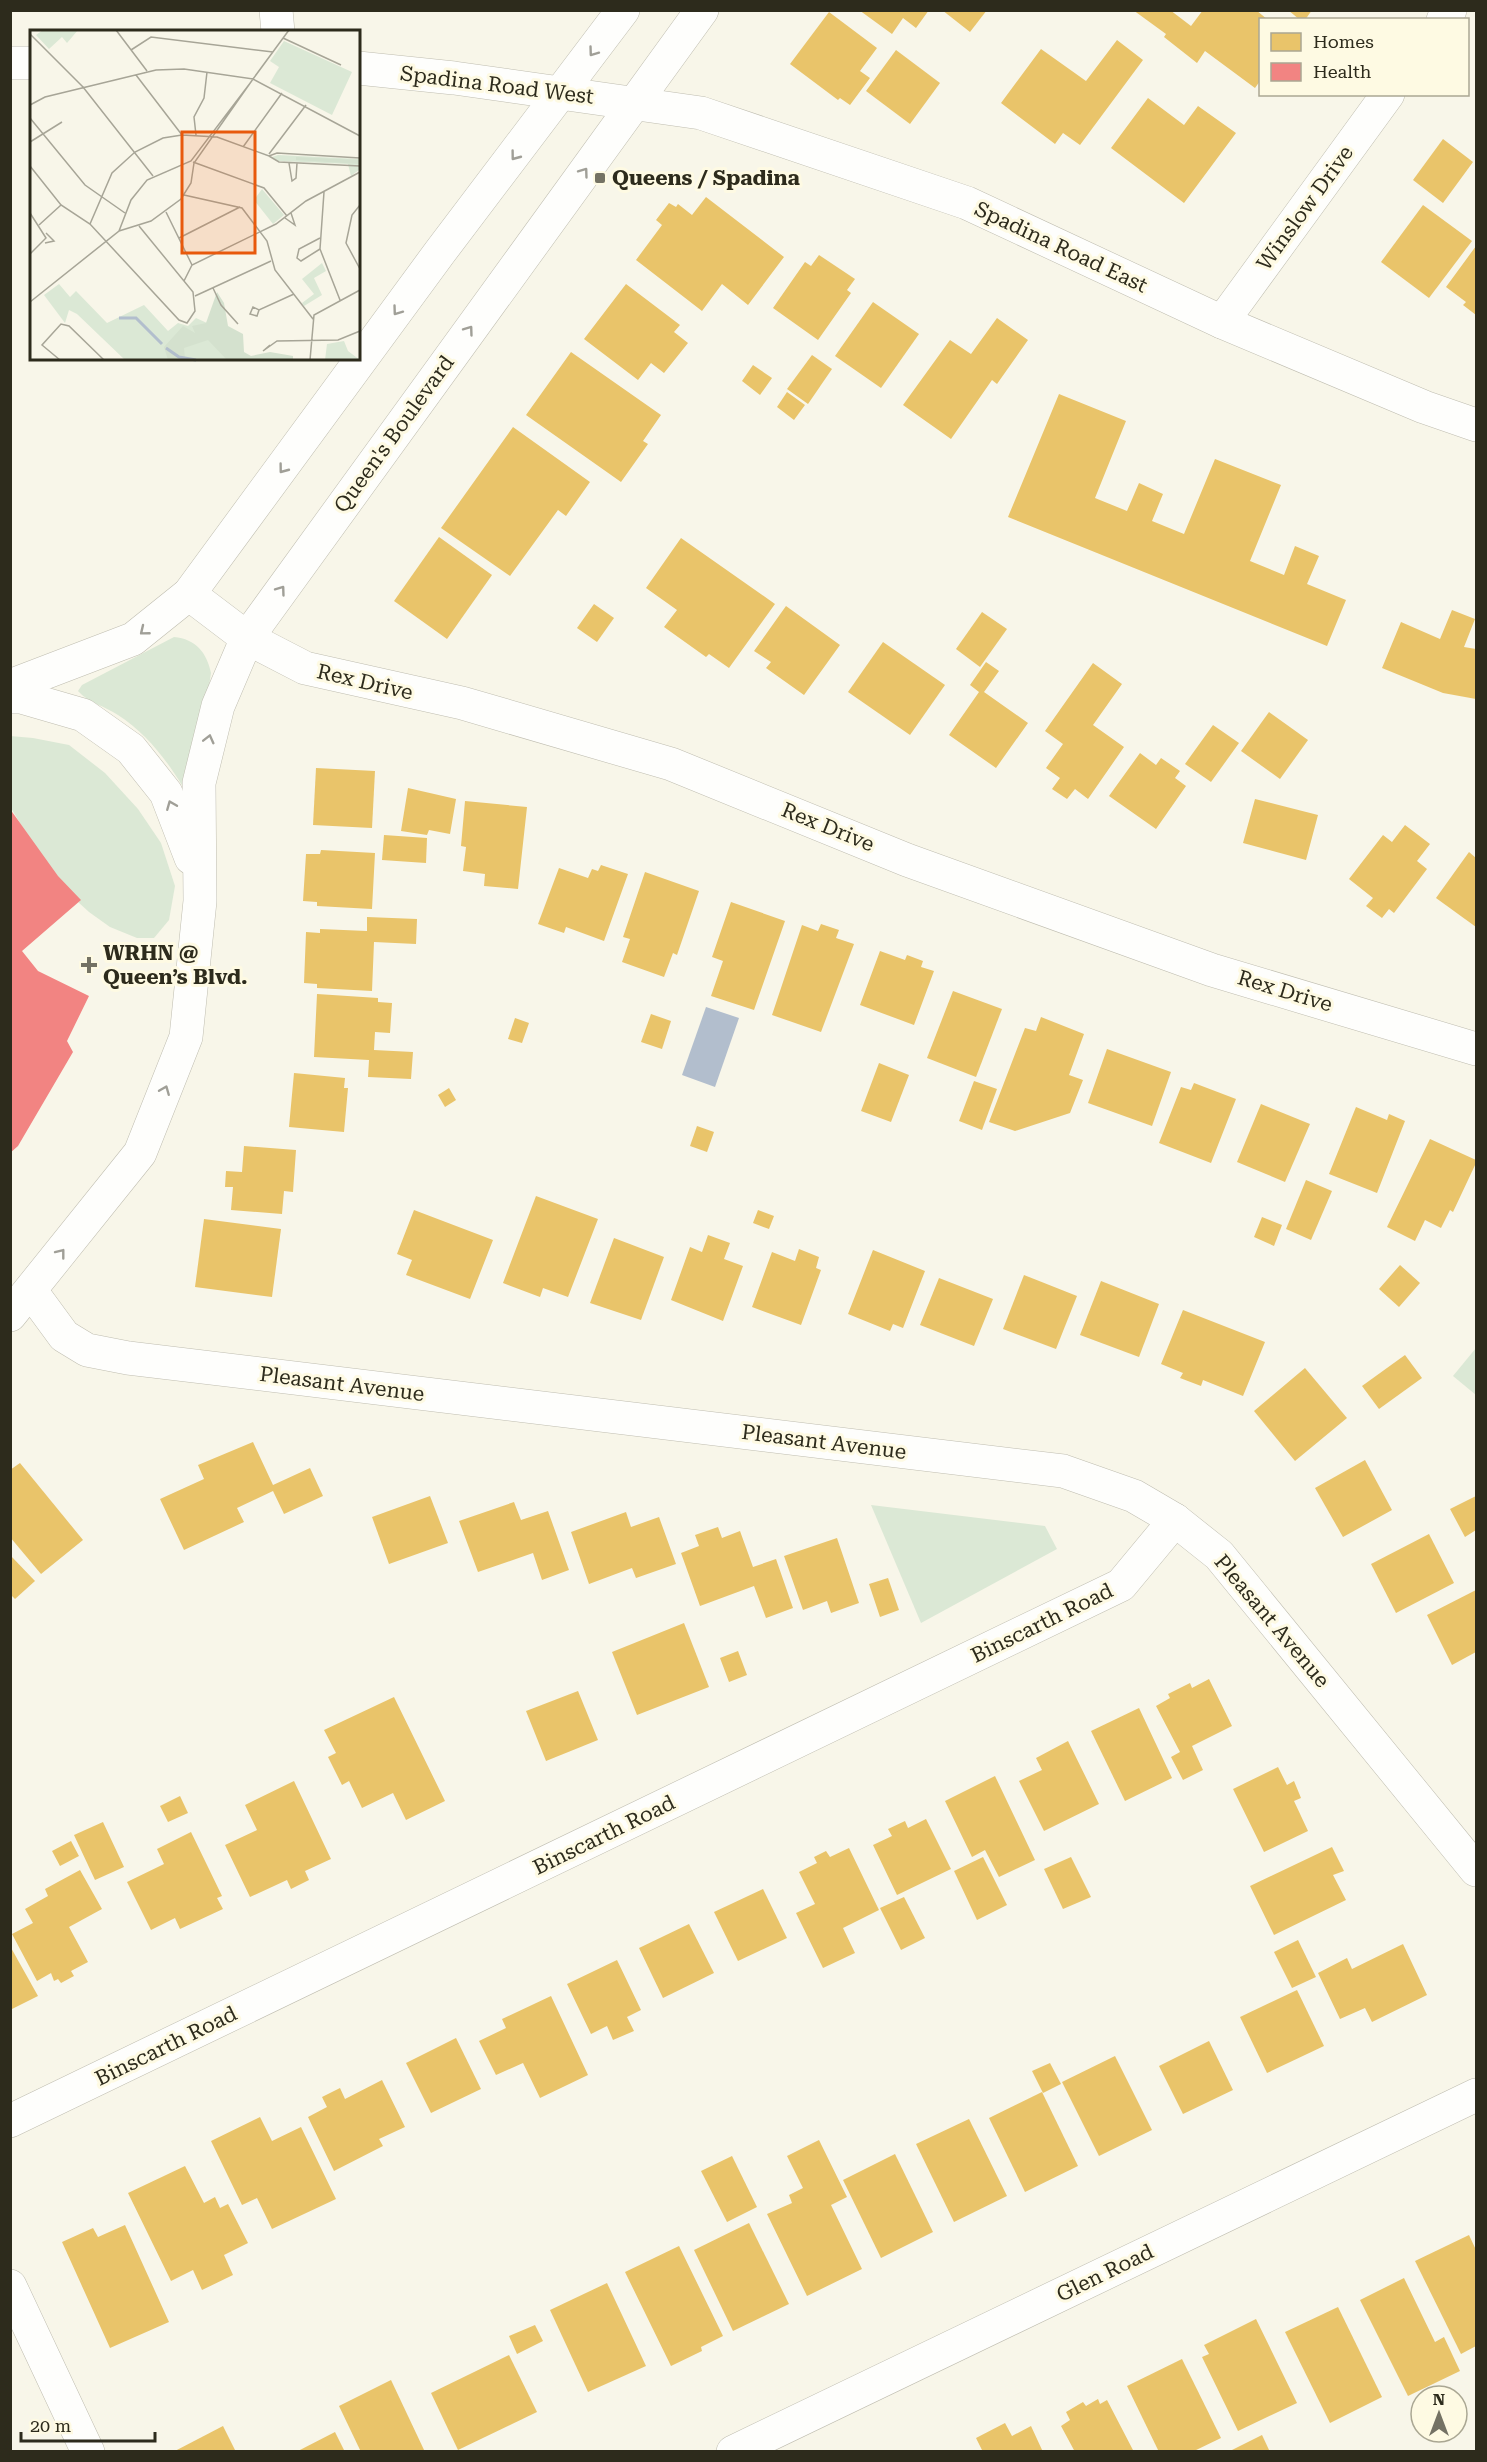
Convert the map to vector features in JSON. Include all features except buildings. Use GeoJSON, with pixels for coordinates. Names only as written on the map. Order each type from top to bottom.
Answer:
{"type":"FeatureCollection","features":[{"type":"Feature","properties":{"kind":"street"},"geometry":{"type":"LineString","coordinates":[[276,10],[278,30]]}},
{"type":"Feature","properties":{"kind":"street"},"geometry":{"type":"LineString","coordinates":[[10,686],[133,639],[189,594],[440,252],[563,93],[623,10]]}},
{"type":"Feature","properties":{"kind":"street","name":"Queen's Boulevard"},"geometry":{"type":"LineString","coordinates":[[21,1303],[140,1153],[186,1037],[200,901],[199,783],[218,706],[247,638],[702,10]]}},
{"type":"Feature","properties":{"kind":"street"},"geometry":{"type":"LineString","coordinates":[[10,63],[30,63]]}},
{"type":"Feature","properties":{"kind":"street","name":"Spadina Road West"},"geometry":{"type":"LineString","coordinates":[[360,68],[634,102]]}},
{"type":"Feature","properties":{"kind":"street","name":"Winslow Drive"},"geometry":{"type":"LineString","coordinates":[[1222,322],[1387,96]]}},
{"type":"Feature","properties":{"kind":"street","name":"Spadina Road East"},"geometry":{"type":"LineString","coordinates":[[634,102],[701,113],[968,203],[1222,322],[1424,407],[1476,425]]}},
{"type":"Feature","properties":{"kind":"street","name":"Rex Drive"},"geometry":{"type":"LineString","coordinates":[[189,594],[247,638],[305,668],[462,703],[671,764],[907,860],[1212,970],[1476,1049]]}},
{"type":"Feature","properties":{"kind":"street","name":"Queen's Boulevard"},"geometry":{"type":"LineString","coordinates":[[10,697],[21,697],[83,715],[131,749],[166,793],[189,851],[200,901]]}},
{"type":"Feature","properties":{"kind":"street","name":"Pleasant Avenue"},"geometry":{"type":"LineString","coordinates":[[21,1303],[64,1336],[87,1350],[108,1354],[1063,1471],[1134,1496],[1175,1520],[1219,1555],[1476,1870]]}},
{"type":"Feature","properties":{"kind":"street","name":"Binscarth Road"},"geometry":{"type":"LineString","coordinates":[[10,2121],[1121,1585],[1175,1520]]}},
{"type":"Feature","properties":{"kind":"street","name":"Glen Road"},"geometry":{"type":"LineString","coordinates":[[733,2451],[1476,2095]]}},
{"type":"Feature","properties":{"kind":"street"},"geometry":{"type":"LineString","coordinates":[[10,2286],[88,2451]]}},
{"type":"Feature","properties":{"kind":"green space"},"geometry":{"type":"Polygon","coordinates":[[[174,637],[182,638],[199,648],[207,659],[211,673],[194,784],[183,787],[170,766],[138,730],[118,715],[87,699],[78,691],[82,685],[174,637]]]}},
{"type":"Feature","properties":{"kind":"green space"},"geometry":{"type":"Polygon","coordinates":[[[10,736],[69,745],[105,773],[138,809],[161,843],[175,886],[169,920],[154,938],[137,938],[110,927],[89,912],[54,880],[11,808],[10,736]]]}},
{"type":"Feature","properties":{"kind":"green space"},"geometry":{"type":"Polygon","coordinates":[[[1476,1348],[1476,1395],[1453,1376],[1476,1348]]]}},
{"type":"Feature","properties":{"kind":"green space"},"geometry":{"type":"Polygon","coordinates":[[[871,1505],[1045,1526],[1057,1549],[921,1623],[871,1505]]]}},
{"type":"Feature","properties":{"kind":"water"},"geometry":{"type":"Polygon","coordinates":[[[706,1007],[739,1018],[715,1087],[682,1075],[706,1007]]]}},
{"type":"Feature","properties":{"kind":"place","name":"Queens / Spadina"},"geometry":{"type":"Point","coordinates":[600,178]}},
{"type":"Feature","properties":{"kind":"place","name":"WRHN @ Queen’s Blvd."},"geometry":{"type":"Point","coordinates":[89,965]}}]}
